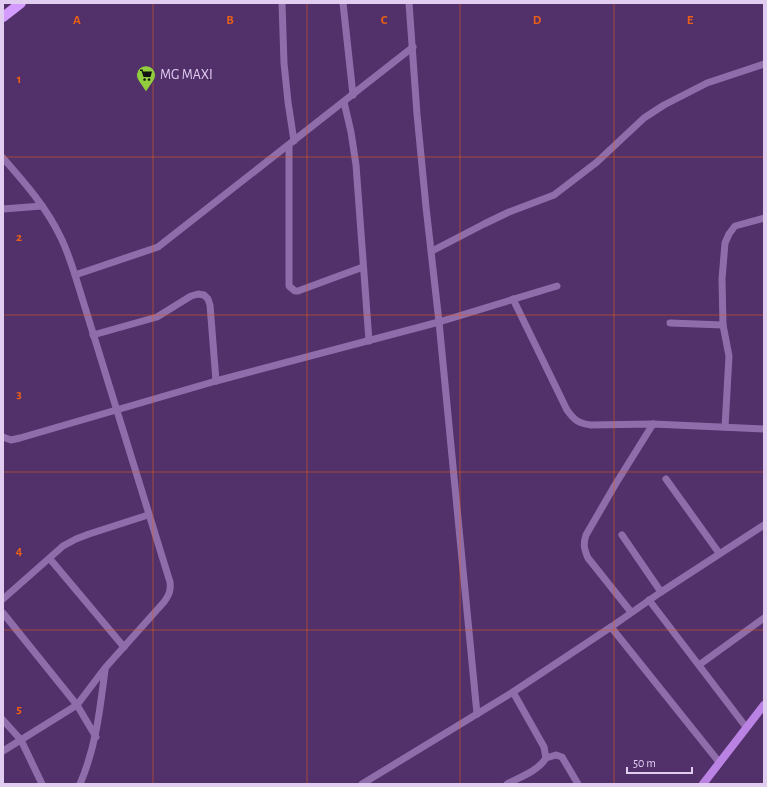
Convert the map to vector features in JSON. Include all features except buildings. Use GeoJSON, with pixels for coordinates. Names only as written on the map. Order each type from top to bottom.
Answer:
{"type":"FeatureCollection","features":[{"type":"Feature","properties":{"kind":"main road"},"geometry":{"type":"LineString","coordinates":[[3,17],[21,3]]}},
{"type":"Feature","properties":{"kind":"street"},"geometry":{"type":"LineString","coordinates":[[282,3],[284,63],[291,143],[289,286],[294,291],[298,291],[363,267]]}},
{"type":"Feature","properties":{"kind":"street"},"geometry":{"type":"LineString","coordinates":[[343,3],[353,95]]}},
{"type":"Feature","properties":{"kind":"street"},"geometry":{"type":"LineString","coordinates":[[409,3],[426,207],[432,251],[477,714]]}},
{"type":"Feature","properties":{"kind":"street"},"geometry":{"type":"LineString","coordinates":[[75,275],[158,247],[413,47]]}},
{"type":"Feature","properties":{"kind":"street"},"geometry":{"type":"LineString","coordinates":[[432,251],[484,224],[554,195],[597,162],[644,118],[664,105],[707,83],[764,64]]}},
{"type":"Feature","properties":{"kind":"street"},"geometry":{"type":"LineString","coordinates":[[344,102],[351,132],[356,165],[369,341]]}},
{"type":"Feature","properties":{"kind":"street"},"geometry":{"type":"LineString","coordinates":[[3,158],[42,206],[61,238],[75,275],[148,515],[170,582],[168,596],[164,602],[105,668],[77,705],[3,751]]}},
{"type":"Feature","properties":{"kind":"street"},"geometry":{"type":"LineString","coordinates":[[3,209],[42,206]]}},
{"type":"Feature","properties":{"kind":"street"},"geometry":{"type":"LineString","coordinates":[[725,427],[729,356],[723,325],[722,279],[725,243],[735,226],[764,218]]}},
{"type":"Feature","properties":{"kind":"street"},"geometry":{"type":"LineString","coordinates":[[3,437],[11,440],[20,438],[216,381],[439,322],[557,286]]}},
{"type":"Feature","properties":{"kind":"street"},"geometry":{"type":"LineString","coordinates":[[93,335],[157,317],[191,296],[198,294],[204,295],[208,299],[210,305],[216,381]]}},
{"type":"Feature","properties":{"kind":"street"},"geometry":{"type":"LineString","coordinates":[[513,300],[567,410],[574,419],[582,424],[653,424],[764,429]]}},
{"type":"Feature","properties":{"kind":"street"},"geometry":{"type":"LineString","coordinates":[[670,323],[723,325]]}},
{"type":"Feature","properties":{"kind":"street"},"geometry":{"type":"LineString","coordinates":[[631,612],[588,558],[584,551],[583,543],[586,535],[615,485],[653,424]]}},
{"type":"Feature","properties":{"kind":"street"},"geometry":{"type":"LineString","coordinates":[[666,479],[719,553]]}},
{"type":"Feature","properties":{"kind":"street"},"geometry":{"type":"LineString","coordinates":[[3,599],[64,546],[76,539],[148,515]]}},
{"type":"Feature","properties":{"kind":"street"},"geometry":{"type":"LineString","coordinates":[[362,784],[513,692],[719,553],[764,525]]}},
{"type":"Feature","properties":{"kind":"street"},"geometry":{"type":"LineString","coordinates":[[622,535],[661,592]]}},
{"type":"Feature","properties":{"kind":"street"},"geometry":{"type":"LineString","coordinates":[[50,559],[124,647]]}},
{"type":"Feature","properties":{"kind":"street"},"geometry":{"type":"LineString","coordinates":[[649,600],[746,727]]}},
{"type":"Feature","properties":{"kind":"street"},"geometry":{"type":"LineString","coordinates":[[3,613],[77,705],[96,737]]}},
{"type":"Feature","properties":{"kind":"street"},"geometry":{"type":"LineString","coordinates":[[699,665],[764,618]]}},
{"type":"Feature","properties":{"kind":"street"},"geometry":{"type":"LineString","coordinates":[[611,627],[719,762]]}},
{"type":"Feature","properties":{"kind":"street"},"geometry":{"type":"LineString","coordinates":[[80,784],[92,753],[96,737],[105,668]]}},
{"type":"Feature","properties":{"kind":"street"},"geometry":{"type":"LineString","coordinates":[[513,692],[544,747],[546,758]]}},
{"type":"Feature","properties":{"kind":"street"},"geometry":{"type":"LineString","coordinates":[[702,784],[764,705]]}},
{"type":"Feature","properties":{"kind":"street"},"geometry":{"type":"LineString","coordinates":[[3,720],[21,740],[42,784]]}},
{"type":"Feature","properties":{"kind":"street"},"geometry":{"type":"LineString","coordinates":[[507,784],[536,768],[542,764],[546,758],[556,755],[562,757],[578,784]]}},
{"type":"Feature","properties":{"kind":"place","name":"MG MAXI"},"geometry":{"type":"Point","coordinates":[146,92]}}]}
